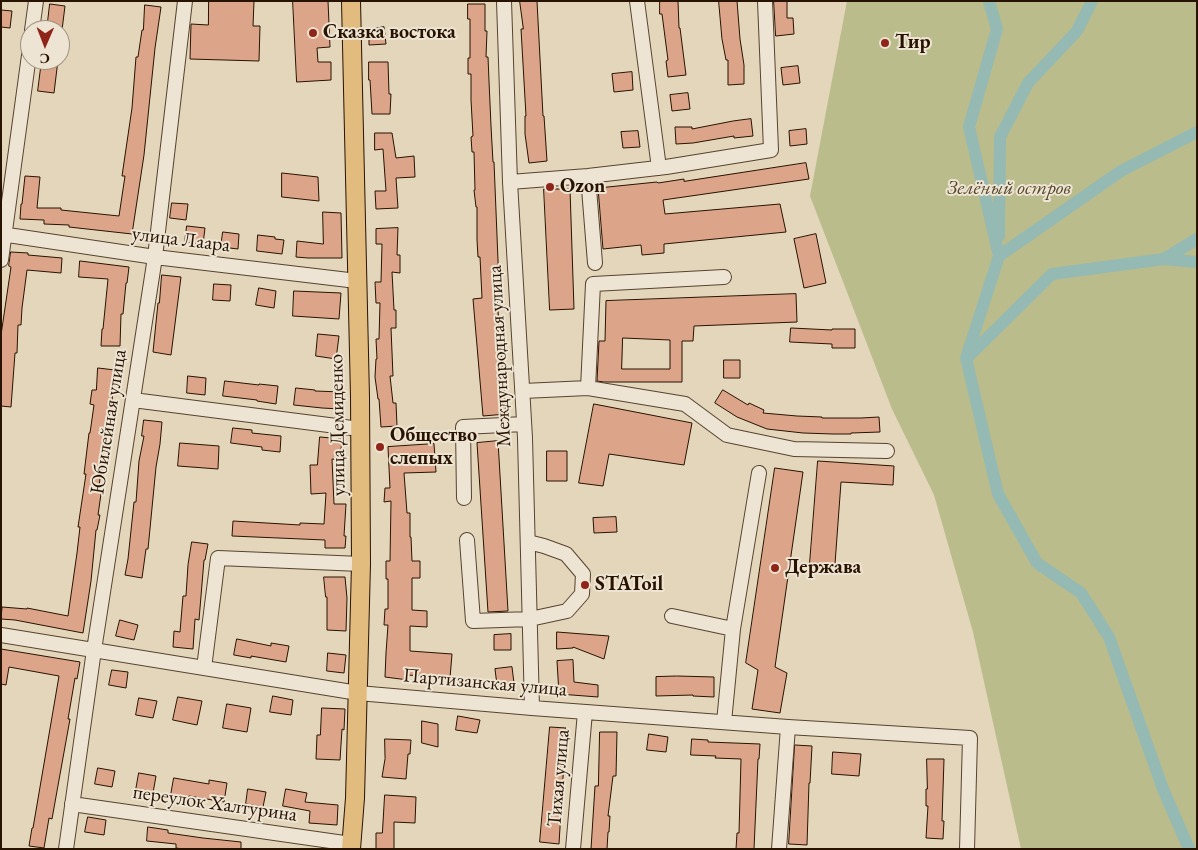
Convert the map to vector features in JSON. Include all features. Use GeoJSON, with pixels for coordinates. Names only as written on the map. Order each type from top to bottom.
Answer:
{"type":"FeatureCollection","features":[{"type":"Feature","properties":{"kind":"main road","name":"улица Демиденко"},"geometry":{"type":"LineString","coordinates":[[351,1],[360,429],[358,693],[355,798],[351,846]]}},
{"type":"Feature","properties":{"kind":"street"},"geometry":{"type":"LineString","coordinates":[[33,20],[36,1]]}},
{"type":"Feature","properties":{"kind":"street","name":"Юбилейная улица"},"geometry":{"type":"LineString","coordinates":[[66,849],[94,650],[155,258],[185,1]]}},
{"type":"Feature","properties":{"kind":"street","name":"Международная улица"},"geometry":{"type":"LineString","coordinates":[[504,1],[510,182],[523,391],[532,708]]}},
{"type":"Feature","properties":{"kind":"street"},"geometry":{"type":"LineString","coordinates":[[637,1],[659,168]]}},
{"type":"Feature","properties":{"kind":"street"},"geometry":{"type":"LineString","coordinates":[[510,182],[659,168],[771,150],[765,1]]}},
{"type":"Feature","properties":{"kind":"street"},"geometry":{"type":"LineString","coordinates":[[1,260],[27,70]]}},
{"type":"Feature","properties":{"kind":"street"},"geometry":{"type":"LineString","coordinates":[[588,176],[595,263]]}},
{"type":"Feature","properties":{"kind":"street","name":"улица Лаара"},"geometry":{"type":"LineString","coordinates":[[3,235],[155,258],[357,281]]}},
{"type":"Feature","properties":{"kind":"street"},"geometry":{"type":"LineString","coordinates":[[588,388],[593,284],[724,277]]}},
{"type":"Feature","properties":{"kind":"street"},"geometry":{"type":"LineString","coordinates":[[523,391],[588,388],[685,404],[727,434],[784,447],[794,449],[887,451]]}},
{"type":"Feature","properties":{"kind":"street"},"geometry":{"type":"LineString","coordinates":[[133,400],[360,429]]}},
{"type":"Feature","properties":{"kind":"street"},"geometry":{"type":"LineString","coordinates":[[464,498],[463,427],[524,424]]}},
{"type":"Feature","properties":{"kind":"street"},"geometry":{"type":"LineString","coordinates":[[724,722],[733,629],[759,474]]}},
{"type":"Feature","properties":{"kind":"street"},"geometry":{"type":"LineString","coordinates":[[467,540],[473,621],[530,619],[567,611],[582,594],[583,574],[566,554],[528,542]]}},
{"type":"Feature","properties":{"kind":"street"},"geometry":{"type":"LineString","coordinates":[[204,668],[218,558],[360,564]]}},
{"type":"Feature","properties":{"kind":"street"},"geometry":{"type":"LineString","coordinates":[[672,616],[733,629]]}},
{"type":"Feature","properties":{"kind":"street","name":"Партизанская улица"},"geometry":{"type":"LineString","coordinates":[[1,635],[358,693],[788,727],[970,738],[966,849]]}},
{"type":"Feature","properties":{"kind":"street","name":"Тихая улица"},"geometry":{"type":"LineString","coordinates":[[573,849],[585,712]]}},
{"type":"Feature","properties":{"kind":"street"},"geometry":{"type":"LineString","coordinates":[[779,849],[788,727]]}},
{"type":"Feature","properties":{"kind":"street","name":"переулок Халтурина"},"geometry":{"type":"LineString","coordinates":[[72,804],[351,846]]}},
{"type":"Feature","properties":{"kind":"green space","name":"Зелёный остров"},"geometry":{"type":"Polygon","coordinates":[[[847,1],[1197,1],[1197,849],[1021,849],[973,632],[934,495],[892,409],[810,196],[847,1]]]}},
{"type":"Feature","properties":{"kind":"building"},"geometry":{"type":"Polygon","coordinates":[[[209,1],[254,1],[253,26],[260,26],[259,61],[190,59],[191,24],[208,25],[209,1]]]}},
{"type":"Feature","properties":{"kind":"building"},"geometry":{"type":"Polygon","coordinates":[[[293,1],[328,1],[330,47],[317,48],[318,62],[331,62],[331,80],[297,82],[293,1]]]}},
{"type":"Feature","properties":{"kind":"building"},"geometry":{"type":"Polygon","coordinates":[[[520,1],[537,1],[547,161],[529,163],[525,134],[526,116],[521,29],[523,29],[520,1]]]}},
{"type":"Feature","properties":{"kind":"building"},"geometry":{"type":"Polygon","coordinates":[[[660,1],[678,1],[679,28],[686,75],[668,77],[666,61],[668,60],[662,14],[660,14],[660,1]]]}},
{"type":"Feature","properties":{"kind":"building"},"geometry":{"type":"Polygon","coordinates":[[[719,1],[737,1],[744,65],[744,84],[728,85],[728,60],[726,60],[722,39],[719,1]]]}},
{"type":"Feature","properties":{"kind":"building"},"geometry":{"type":"Polygon","coordinates":[[[774,1],[787,1],[787,18],[793,18],[794,34],[776,36],[774,1]]]}},
{"type":"Feature","properties":{"kind":"building"},"geometry":{"type":"Polygon","coordinates":[[[50,4],[65,6],[63,20],[48,20],[50,4]]]}},
{"type":"Feature","properties":{"kind":"building"},"geometry":{"type":"Polygon","coordinates":[[[468,4],[485,4],[486,57],[488,57],[494,162],[499,285],[496,285],[506,414],[483,416],[473,299],[482,298],[480,257],[478,257],[477,240],[477,207],[474,190],[474,152],[472,152],[471,137],[473,136],[471,74],[468,74],[470,19],[468,19],[468,4]]]}},
{"type":"Feature","properties":{"kind":"building"},"geometry":{"type":"Polygon","coordinates":[[[145,5],[161,7],[144,155],[132,234],[69,227],[69,225],[44,224],[44,220],[20,219],[25,176],[40,177],[37,208],[61,208],[61,210],[119,216],[125,176],[122,176],[132,108],[136,57],[138,57],[143,30],[145,5]]]}},
{"type":"Feature","properties":{"kind":"building"},"geometry":{"type":"Polygon","coordinates":[[[1,10],[12,11],[10,28],[1,27],[1,10]]]}},
{"type":"Feature","properties":{"kind":"building"},"geometry":{"type":"Polygon","coordinates":[[[384,27],[386,44],[369,45],[369,30],[384,27]]]}},
{"type":"Feature","properties":{"kind":"building"},"geometry":{"type":"Polygon","coordinates":[[[369,62],[388,62],[389,94],[391,94],[390,114],[372,114],[369,62]]]}},
{"type":"Feature","properties":{"kind":"building"},"geometry":{"type":"Polygon","coordinates":[[[798,66],[800,83],[783,85],[781,68],[798,66]]]}},
{"type":"Feature","properties":{"kind":"building"},"geometry":{"type":"Polygon","coordinates":[[[41,70],[57,70],[54,93],[38,91],[41,70]]]}},
{"type":"Feature","properties":{"kind":"building"},"geometry":{"type":"Polygon","coordinates":[[[632,72],[633,90],[614,92],[612,74],[632,72]]]}},
{"type":"Feature","properties":{"kind":"building"},"geometry":{"type":"Polygon","coordinates":[[[688,93],[690,109],[672,111],[670,95],[688,93]]]}},
{"type":"Feature","properties":{"kind":"building"},"geometry":{"type":"Polygon","coordinates":[[[751,119],[753,136],[734,138],[734,136],[676,144],[675,127],[692,127],[692,129],[751,119]]]}},
{"type":"Feature","properties":{"kind":"building"},"geometry":{"type":"Polygon","coordinates":[[[806,129],[807,144],[790,146],[789,131],[806,129]]]}},
{"type":"Feature","properties":{"kind":"building"},"geometry":{"type":"Polygon","coordinates":[[[638,131],[640,147],[623,148],[621,132],[638,131]]]}},
{"type":"Feature","properties":{"kind":"building"},"geometry":{"type":"Polygon","coordinates":[[[375,133],[392,133],[396,158],[414,156],[415,177],[396,178],[398,208],[376,209],[375,191],[386,191],[383,149],[375,150],[375,133]]]}},
{"type":"Feature","properties":{"kind":"building"},"geometry":{"type":"Polygon","coordinates":[[[806,163],[809,179],[663,200],[665,214],[780,204],[786,232],[664,244],[664,253],[642,255],[641,245],[603,249],[598,188],[684,179],[684,181],[806,163]]]}},
{"type":"Feature","properties":{"kind":"building"},"geometry":{"type":"Polygon","coordinates":[[[282,173],[318,177],[319,201],[282,197],[282,173]]]}},
{"type":"Feature","properties":{"kind":"building"},"geometry":{"type":"Polygon","coordinates":[[[544,189],[570,189],[574,309],[550,310],[544,189]]]}},
{"type":"Feature","properties":{"kind":"building"},"geometry":{"type":"Polygon","coordinates":[[[172,203],[188,204],[186,220],[170,218],[172,203]]]}},
{"type":"Feature","properties":{"kind":"building"},"geometry":{"type":"Polygon","coordinates":[[[323,212],[341,213],[342,258],[296,257],[297,241],[323,244],[323,212]]]}},
{"type":"Feature","properties":{"kind":"building"},"geometry":{"type":"Polygon","coordinates":[[[187,226],[205,228],[203,244],[185,242],[187,226]]]}},
{"type":"Feature","properties":{"kind":"building"},"geometry":{"type":"Polygon","coordinates":[[[398,228],[397,255],[400,255],[400,273],[392,272],[396,328],[391,328],[393,376],[390,376],[393,403],[396,403],[397,426],[381,427],[375,377],[377,359],[376,339],[379,339],[380,303],[376,303],[375,282],[381,282],[382,244],[376,244],[376,229],[398,228]]]}},
{"type":"Feature","properties":{"kind":"building"},"geometry":{"type":"Polygon","coordinates":[[[223,232],[239,234],[238,249],[221,247],[223,232]]]}},
{"type":"Feature","properties":{"kind":"building"},"geometry":{"type":"Polygon","coordinates":[[[816,234],[826,283],[804,288],[794,239],[816,234]]]}},
{"type":"Feature","properties":{"kind":"building"},"geometry":{"type":"Polygon","coordinates":[[[258,235],[284,240],[282,254],[257,251],[258,235]]]}},
{"type":"Feature","properties":{"kind":"building"},"geometry":{"type":"Polygon","coordinates":[[[11,252],[62,258],[61,273],[27,270],[21,325],[18,325],[11,407],[1,406],[1,335],[11,267],[9,266],[11,252]]]}},
{"type":"Feature","properties":{"kind":"building"},"geometry":{"type":"Polygon","coordinates":[[[80,261],[129,267],[123,314],[121,314],[120,346],[101,346],[108,279],[79,277],[80,261]]]}},
{"type":"Feature","properties":{"kind":"building"},"geometry":{"type":"Polygon","coordinates":[[[162,275],[181,277],[171,355],[153,352],[162,275]]]}},
{"type":"Feature","properties":{"kind":"building"},"geometry":{"type":"Polygon","coordinates":[[[214,284],[231,285],[230,301],[213,300],[214,284]]]}},
{"type":"Feature","properties":{"kind":"building"},"geometry":{"type":"Polygon","coordinates":[[[259,288],[276,291],[274,308],[256,305],[259,288]]]}},
{"type":"Feature","properties":{"kind":"building"},"geometry":{"type":"Polygon","coordinates":[[[294,291],[341,293],[339,319],[293,316],[294,291]]]}},
{"type":"Feature","properties":{"kind":"building"},"geometry":{"type":"Polygon","coordinates":[[[796,294],[797,322],[694,326],[693,341],[682,341],[682,382],[604,382],[597,381],[599,341],[605,341],[606,301],[796,294]],[[623,338],[622,369],[670,369],[670,340],[623,338]]]}},
{"type":"Feature","properties":{"kind":"building"},"geometry":{"type":"Polygon","coordinates":[[[791,328],[855,329],[855,348],[832,348],[832,344],[790,342],[791,328]]]}},
{"type":"Feature","properties":{"kind":"building"},"geometry":{"type":"Polygon","coordinates":[[[318,334],[339,336],[336,359],[316,356],[318,334]]]}},
{"type":"Feature","properties":{"kind":"building"},"geometry":{"type":"Polygon","coordinates":[[[724,360],[740,360],[740,378],[724,378],[724,360]]]}},
{"type":"Feature","properties":{"kind":"building"},"geometry":{"type":"Polygon","coordinates":[[[98,368],[115,370],[109,431],[107,431],[105,452],[103,452],[99,487],[102,487],[98,515],[100,515],[96,530],[83,633],[1,619],[2,607],[27,608],[68,616],[80,527],[78,527],[86,474],[84,474],[89,433],[94,405],[90,404],[92,390],[96,390],[98,368]]]}},
{"type":"Feature","properties":{"kind":"building"},"geometry":{"type":"Polygon","coordinates":[[[188,376],[206,378],[205,395],[187,393],[188,376]]]}},
{"type":"Feature","properties":{"kind":"building"},"geometry":{"type":"Polygon","coordinates":[[[225,381],[278,386],[276,404],[223,396],[225,381]]]}},
{"type":"Feature","properties":{"kind":"building"},"geometry":{"type":"Polygon","coordinates":[[[296,388],[342,392],[341,409],[294,405],[296,388]]]}},
{"type":"Feature","properties":{"kind":"building"},"geometry":{"type":"Polygon","coordinates":[[[723,390],[748,405],[749,403],[764,410],[763,413],[822,418],[879,417],[880,432],[833,434],[767,429],[737,417],[715,403],[723,390]]]}},
{"type":"Feature","properties":{"kind":"building"},"geometry":{"type":"Polygon","coordinates":[[[594,404],[692,423],[684,465],[609,454],[603,486],[579,483],[594,404]]]}},
{"type":"Feature","properties":{"kind":"building"},"geometry":{"type":"Polygon","coordinates":[[[144,420],[162,422],[148,549],[146,549],[142,578],[125,575],[134,502],[136,502],[139,461],[144,436],[142,436],[144,420]]]}},
{"type":"Feature","properties":{"kind":"building"},"geometry":{"type":"Polygon","coordinates":[[[233,428],[252,430],[252,433],[281,436],[280,452],[262,450],[262,447],[231,443],[233,428]]]}},
{"type":"Feature","properties":{"kind":"building"},"geometry":{"type":"Polygon","coordinates":[[[320,437],[342,439],[340,460],[332,459],[334,504],[346,504],[345,548],[325,548],[325,540],[232,536],[233,521],[300,525],[300,523],[324,524],[326,493],[311,494],[310,465],[317,465],[320,437]]]}},
{"type":"Feature","properties":{"kind":"building"},"geometry":{"type":"Polygon","coordinates":[[[498,441],[508,611],[488,612],[477,443],[498,441]]]}},
{"type":"Feature","properties":{"kind":"building"},"geometry":{"type":"Polygon","coordinates":[[[180,443],[219,446],[218,469],[178,466],[180,443]]]}},
{"type":"Feature","properties":{"kind":"building"},"geometry":{"type":"Polygon","coordinates":[[[434,444],[436,472],[404,473],[407,513],[410,513],[412,561],[420,561],[420,578],[412,578],[412,610],[427,611],[427,627],[410,626],[410,651],[452,654],[450,678],[408,675],[408,680],[385,677],[388,625],[384,625],[385,609],[388,609],[386,561],[390,561],[391,501],[384,502],[385,488],[390,488],[388,447],[434,444]]]}},
{"type":"Feature","properties":{"kind":"building"},"geometry":{"type":"Polygon","coordinates":[[[547,451],[567,451],[567,481],[547,481],[547,451]]]}},
{"type":"Feature","properties":{"kind":"building"},"geometry":{"type":"Polygon","coordinates":[[[818,461],[894,466],[893,485],[841,482],[835,564],[810,563],[818,461]]]}},
{"type":"Feature","properties":{"kind":"building","name":"Держава"},"geometry":{"type":"Polygon","coordinates":[[[775,468],[803,472],[775,667],[787,673],[780,713],[752,709],[758,670],[746,663],[775,468]]]}},
{"type":"Feature","properties":{"kind":"building"},"geometry":{"type":"Polygon","coordinates":[[[616,517],[617,532],[594,533],[593,518],[616,517]]]}},
{"type":"Feature","properties":{"kind":"building"},"geometry":{"type":"Polygon","coordinates":[[[192,542],[208,544],[204,560],[199,620],[195,619],[193,649],[173,647],[174,631],[180,632],[183,596],[186,596],[192,542]]]}},
{"type":"Feature","properties":{"kind":"building"},"geometry":{"type":"Polygon","coordinates":[[[324,577],[345,577],[347,598],[346,631],[327,630],[327,597],[324,577]]]}},
{"type":"Feature","properties":{"kind":"building"},"geometry":{"type":"Polygon","coordinates":[[[120,620],[138,625],[134,640],[116,636],[120,620]]]}},
{"type":"Feature","properties":{"kind":"building"},"geometry":{"type":"Polygon","coordinates":[[[557,632],[609,636],[604,659],[573,647],[557,649],[557,632]]]}},
{"type":"Feature","properties":{"kind":"building"},"geometry":{"type":"Polygon","coordinates":[[[511,634],[511,650],[494,650],[494,635],[511,634]]]}},
{"type":"Feature","properties":{"kind":"building"},"geometry":{"type":"Polygon","coordinates":[[[237,639],[271,646],[271,643],[289,646],[286,662],[234,655],[237,639]]]}},
{"type":"Feature","properties":{"kind":"building"},"geometry":{"type":"Polygon","coordinates":[[[1,649],[80,662],[77,679],[75,678],[68,719],[70,719],[52,819],[49,818],[44,848],[29,846],[59,676],[9,667],[6,685],[1,684],[1,649]]]}},
{"type":"Feature","properties":{"kind":"building"},"geometry":{"type":"Polygon","coordinates":[[[328,653],[346,655],[344,673],[327,671],[328,653]]]}},
{"type":"Feature","properties":{"kind":"building"},"geometry":{"type":"Polygon","coordinates":[[[573,660],[574,682],[598,685],[598,697],[559,694],[557,661],[573,660]]]}},
{"type":"Feature","properties":{"kind":"building"},"geometry":{"type":"Polygon","coordinates":[[[512,667],[514,683],[497,685],[495,669],[512,667]]]}},
{"type":"Feature","properties":{"kind":"building"},"geometry":{"type":"Polygon","coordinates":[[[112,670],[128,672],[126,688],[109,685],[112,670]]]}},
{"type":"Feature","properties":{"kind":"building"},"geometry":{"type":"Polygon","coordinates":[[[656,677],[714,677],[714,697],[693,695],[656,696],[656,677]]]}},
{"type":"Feature","properties":{"kind":"building"},"geometry":{"type":"Polygon","coordinates":[[[273,696],[293,700],[291,715],[270,712],[273,696]]]}},
{"type":"Feature","properties":{"kind":"building"},"geometry":{"type":"Polygon","coordinates":[[[178,697],[202,701],[197,725],[173,720],[178,697]]]}},
{"type":"Feature","properties":{"kind":"building"},"geometry":{"type":"Polygon","coordinates":[[[139,698],[157,701],[153,718],[136,715],[139,698]]]}},
{"type":"Feature","properties":{"kind":"building"},"geometry":{"type":"Polygon","coordinates":[[[227,704],[251,708],[247,732],[223,728],[227,704]]]}},
{"type":"Feature","properties":{"kind":"building"},"geometry":{"type":"Polygon","coordinates":[[[322,708],[345,709],[340,760],[316,759],[317,735],[320,735],[322,708]]]}},
{"type":"Feature","properties":{"kind":"building"},"geometry":{"type":"Polygon","coordinates":[[[458,716],[480,720],[477,733],[456,730],[458,716]]]}},
{"type":"Feature","properties":{"kind":"building"},"geometry":{"type":"Polygon","coordinates":[[[422,721],[438,724],[438,747],[422,743],[422,721]]]}},
{"type":"Feature","properties":{"kind":"building"},"geometry":{"type":"Polygon","coordinates":[[[550,727],[566,728],[559,844],[540,842],[550,727]]]}},
{"type":"Feature","properties":{"kind":"building"},"geometry":{"type":"Polygon","coordinates":[[[600,732],[617,732],[616,776],[613,776],[608,816],[610,816],[607,849],[591,849],[595,786],[598,786],[600,732]]]}},
{"type":"Feature","properties":{"kind":"building"},"geometry":{"type":"Polygon","coordinates":[[[649,734],[668,737],[666,752],[647,750],[649,734]]]}},
{"type":"Feature","properties":{"kind":"building"},"geometry":{"type":"Polygon","coordinates":[[[385,739],[411,740],[406,779],[382,777],[385,759],[385,739]]]}},
{"type":"Feature","properties":{"kind":"building"},"geometry":{"type":"Polygon","coordinates":[[[692,739],[708,740],[708,742],[760,744],[754,849],[736,849],[737,833],[739,833],[741,759],[691,755],[692,739]]]}},
{"type":"Feature","properties":{"kind":"building"},"geometry":{"type":"Polygon","coordinates":[[[795,745],[812,746],[807,845],[789,844],[795,745]]]}},
{"type":"Feature","properties":{"kind":"building"},"geometry":{"type":"Polygon","coordinates":[[[833,752],[861,754],[859,776],[832,774],[833,752]]]}},
{"type":"Feature","properties":{"kind":"building"},"geometry":{"type":"Polygon","coordinates":[[[927,759],[944,759],[943,839],[926,838],[928,806],[926,806],[927,759]]]}},
{"type":"Feature","properties":{"kind":"building"},"geometry":{"type":"Polygon","coordinates":[[[98,768],[115,771],[112,787],[95,784],[98,768]]]}},
{"type":"Feature","properties":{"kind":"building"},"geometry":{"type":"Polygon","coordinates":[[[139,773],[156,776],[153,793],[136,790],[139,773]]]}},
{"type":"Feature","properties":{"kind":"building"},"geometry":{"type":"Polygon","coordinates":[[[174,778],[209,784],[209,780],[227,783],[224,802],[189,796],[189,799],[171,795],[174,778]]]}},
{"type":"Feature","properties":{"kind":"building"},"geometry":{"type":"Polygon","coordinates":[[[248,789],[266,792],[263,807],[246,804],[248,789]]]}},
{"type":"Feature","properties":{"kind":"building"},"geometry":{"type":"Polygon","coordinates":[[[286,789],[307,793],[305,802],[338,805],[337,825],[309,823],[310,811],[283,806],[286,789]]]}},
{"type":"Feature","properties":{"kind":"building"},"geometry":{"type":"Polygon","coordinates":[[[385,795],[416,797],[415,823],[394,822],[394,849],[376,849],[376,833],[382,833],[385,795]]]}},
{"type":"Feature","properties":{"kind":"building"},"geometry":{"type":"Polygon","coordinates":[[[88,817],[106,820],[104,835],[85,832],[88,817]]]}},
{"type":"Feature","properties":{"kind":"building"},"geometry":{"type":"Polygon","coordinates":[[[148,827],[168,830],[168,833],[241,842],[241,849],[176,848],[176,844],[147,841],[148,827]]]}},
{"type":"Feature","properties":{"kind":"waterway"},"geometry":{"type":"LineString","coordinates":[[989,1],[997,29],[969,127],[999,256],[966,358],[998,494],[1037,563],[1081,593],[1109,637],[1163,789],[1189,849]]}},
{"type":"Feature","properties":{"kind":"waterway"},"geometry":{"type":"LineString","coordinates":[[999,236],[1000,137],[1028,83],[1077,31],[1092,1]]}},
{"type":"Feature","properties":{"kind":"waterway"},"geometry":{"type":"LineString","coordinates":[[999,256],[1121,171],[1197,132]]}},
{"type":"Feature","properties":{"kind":"waterway"},"geometry":{"type":"LineString","coordinates":[[969,356],[1052,274],[1164,259],[1197,239]]}},
{"type":"Feature","properties":{"kind":"waterway"},"geometry":{"type":"LineString","coordinates":[[1164,259],[1197,262]]}},
{"type":"Feature","properties":{"kind":"place","name":"Сказка востока"},"geometry":{"type":"Point","coordinates":[313,33]}},
{"type":"Feature","properties":{"kind":"place","name":"Тир"},"geometry":{"type":"Point","coordinates":[885,43]}},
{"type":"Feature","properties":{"kind":"place","name":"Ozon"},"geometry":{"type":"Point","coordinates":[550,187]}},
{"type":"Feature","properties":{"kind":"place","name":"Общество слепых"},"geometry":{"type":"Point","coordinates":[380,447]}},
{"type":"Feature","properties":{"kind":"place","name":"Держава"},"geometry":{"type":"Point","coordinates":[775,568]}},
{"type":"Feature","properties":{"kind":"place","name":"STAToil"},"geometry":{"type":"Point","coordinates":[585,585]}}]}
